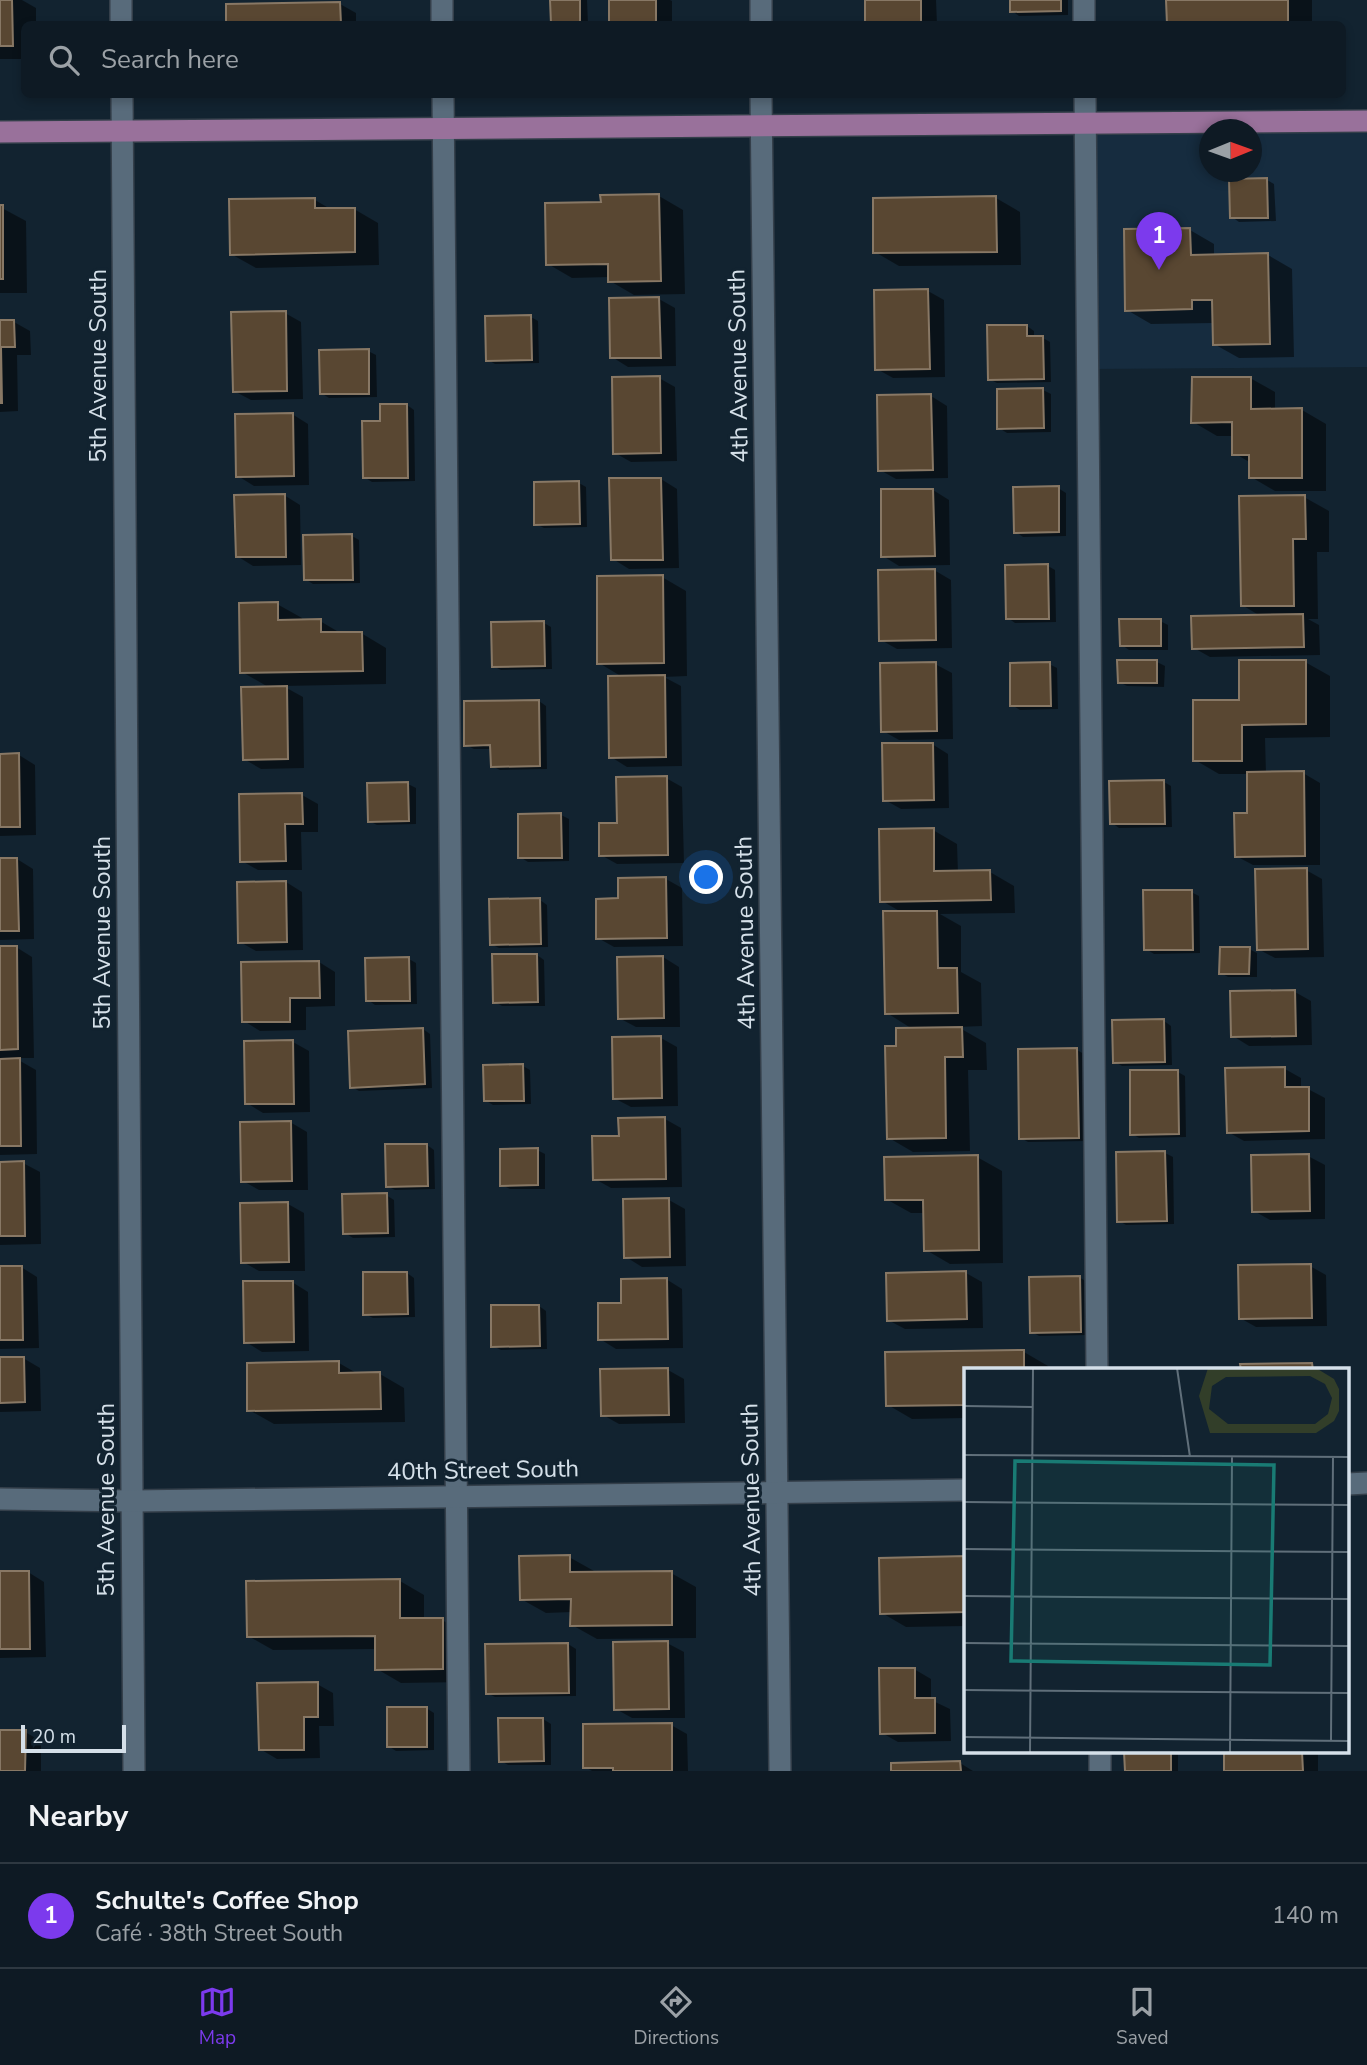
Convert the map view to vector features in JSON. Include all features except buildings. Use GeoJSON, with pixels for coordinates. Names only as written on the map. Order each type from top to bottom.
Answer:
{"type":"FeatureCollection","features":[{"type":"Feature","properties":{"kind":"main road"},"geometry":{"type":"LineString","coordinates":[[0,132],[1367,121]]}},
{"type":"Feature","properties":{"kind":"street"},"geometry":{"type":"LineString","coordinates":[[121,0],[121,21]]}},
{"type":"Feature","properties":{"kind":"street"},"geometry":{"type":"LineString","coordinates":[[442,0],[442,21]]}},
{"type":"Feature","properties":{"kind":"street"},"geometry":{"type":"LineString","coordinates":[[761,0],[761,21]]}},
{"type":"Feature","properties":{"kind":"street"},"geometry":{"type":"LineString","coordinates":[[1084,0],[1084,21]]}},
{"type":"Feature","properties":{"kind":"street","name":"5th Avenue South"},"geometry":{"type":"LineString","coordinates":[[122,98],[134,1771]]}},
{"type":"Feature","properties":{"kind":"street"},"geometry":{"type":"LineString","coordinates":[[443,98],[459,1771]]}},
{"type":"Feature","properties":{"kind":"street","name":"4th Avenue South"},"geometry":{"type":"LineString","coordinates":[[761,98],[780,1771]]}},
{"type":"Feature","properties":{"kind":"street"},"geometry":{"type":"LineString","coordinates":[[1085,98],[1097,1368]]}},
{"type":"Feature","properties":{"kind":"street","name":"40th Street South"},"geometry":{"type":"LineString","coordinates":[[0,1499],[133,1501],[964,1490]]}},
{"type":"Feature","properties":{"kind":"shaded area"},"geometry":{"type":"Polygon","coordinates":[[[1367,121],[1367,367],[1087,369],[1086,123],[1199,122],[1199,182],[1262,182],[1262,122],[1367,121]]]}},
{"type":"Feature","properties":{"kind":"place","name":"Schulte's Coffee Shop"},"geometry":{"type":"Point","coordinates":[1159,270]}}]}
